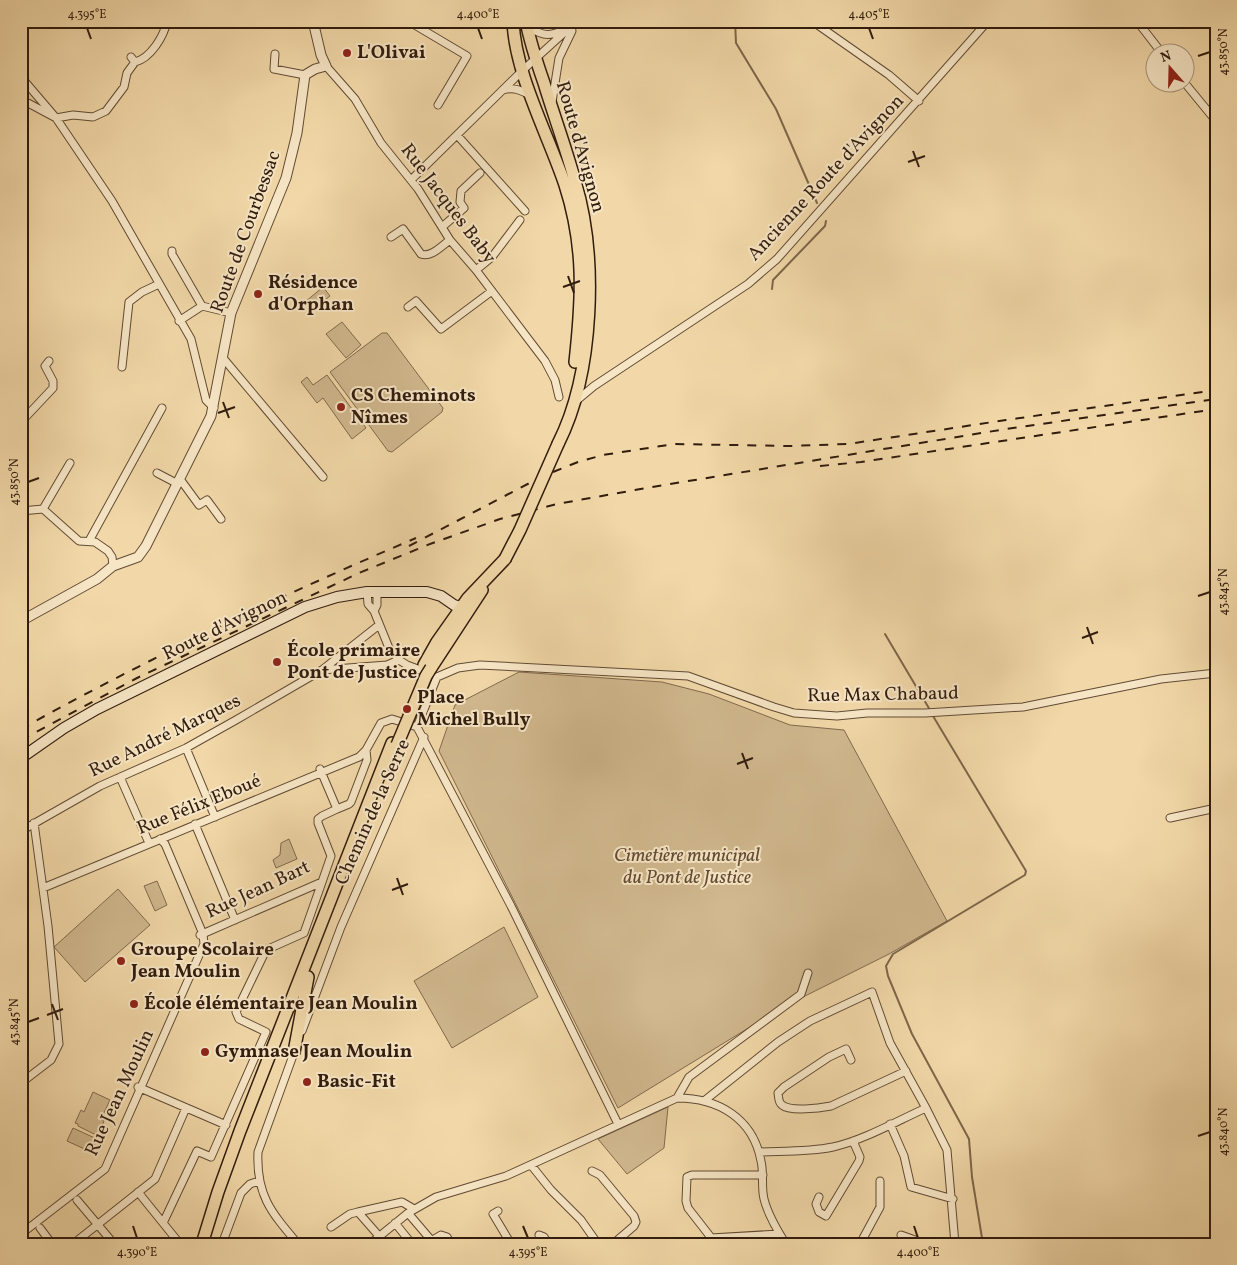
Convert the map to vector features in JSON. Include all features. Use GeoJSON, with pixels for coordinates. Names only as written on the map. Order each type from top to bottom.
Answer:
{"type":"FeatureCollection","features":[{"type":"Feature","properties":{"kind":"main road","name":"Route d'Avignon"},"geometry":{"type":"LineString","coordinates":[[513,21],[519,58],[565,184],[580,251],[582,292],[578,338],[570,396],[561,423],[558,444]]}},
{"type":"Feature","properties":{"kind":"main road","name":"Route d'Avignon"},"geometry":{"type":"LineString","coordinates":[[527,24],[536,59],[576,182],[583,214],[590,285],[586,336],[579,378],[566,428],[558,444]]}},
{"type":"Feature","properties":{"kind":"main road"},"geometry":{"type":"LineString","coordinates":[[202,1244],[240,1130],[395,744],[430,670],[437,642],[505,559],[558,444]]}},
{"type":"Feature","properties":{"kind":"main road","name":"Route d'Avignon"},"geometry":{"type":"LineString","coordinates":[[21,758],[64,728],[97,709],[306,607],[354,593],[372,592],[432,593],[441,596],[454,605],[466,607]]}},
{"type":"Feature","properties":{"kind":"main road"},"geometry":{"type":"LineString","coordinates":[[210,1244],[243,1141],[308,977],[395,744]]}},
{"type":"Feature","properties":{"kind":"main road"},"geometry":{"type":"LineString","coordinates":[[294,1052],[308,977]]}},
{"type":"Feature","properties":{"kind":"street"},"geometry":{"type":"LineString","coordinates":[[21,103],[28,103],[56,118],[73,115],[93,117],[106,111],[124,87],[133,59],[141,60],[150,52],[165,31],[167,21]]}},
{"type":"Feature","properties":{"kind":"street"},"geometry":{"type":"LineString","coordinates":[[275,54],[274,69],[305,75],[315,69],[326,66],[321,55],[313,21]]}},
{"type":"Feature","properties":{"kind":"street"},"geometry":{"type":"LineString","coordinates":[[408,21],[467,56],[438,105]]}},
{"type":"Feature","properties":{"kind":"street"},"geometry":{"type":"LineString","coordinates":[[812,21],[889,75],[919,101]]}},
{"type":"Feature","properties":{"kind":"street","name":"Ancienne Route d'Avignon"},"geometry":{"type":"LineString","coordinates":[[573,403],[594,386],[748,284],[777,259],[988,21]]}},
{"type":"Feature","properties":{"kind":"street"},"geometry":{"type":"LineString","coordinates":[[1137,21],[1153,42]]}},
{"type":"Feature","properties":{"kind":"street"},"geometry":{"type":"LineString","coordinates":[[527,24],[537,32],[550,36],[574,24]]}},
{"type":"Feature","properties":{"kind":"street"},"geometry":{"type":"LineString","coordinates":[[411,180],[502,90],[574,24]]}},
{"type":"Feature","properties":{"kind":"street"},"geometry":{"type":"LineString","coordinates":[[551,107],[556,68],[574,24]]}},
{"type":"Feature","properties":{"kind":"street","name":"Rue Jacques Baby"},"geometry":{"type":"LineString","coordinates":[[326,66],[355,99],[381,142],[428,203],[450,240],[476,270],[545,362],[555,380],[559,397]]}},
{"type":"Feature","properties":{"kind":"street","name":"Route de Courbessac"},"geometry":{"type":"LineString","coordinates":[[21,620],[97,579],[114,566],[138,557],[146,546],[214,408],[231,313],[286,178],[297,133],[305,75]]}},
{"type":"Feature","properties":{"kind":"street"},"geometry":{"type":"LineString","coordinates":[[21,77],[56,118],[112,201],[191,339],[206,400],[214,408]]}},
{"type":"Feature","properties":{"kind":"street"},"geometry":{"type":"LineString","coordinates":[[502,90],[518,89],[532,96]]}},
{"type":"Feature","properties":{"kind":"street"},"geometry":{"type":"LineString","coordinates":[[1192,92],[1216,120]]}},
{"type":"Feature","properties":{"kind":"street"},"geometry":{"type":"LineString","coordinates":[[457,135],[525,211]]}},
{"type":"Feature","properties":{"kind":"street"},"geometry":{"type":"LineString","coordinates":[[442,227],[464,208],[460,202],[461,191],[480,173]]}},
{"type":"Feature","properties":{"kind":"street"},"geometry":{"type":"LineString","coordinates":[[476,270],[492,257],[520,220]]}},
{"type":"Feature","properties":{"kind":"street"},"geometry":{"type":"LineString","coordinates":[[392,237],[402,229],[421,254],[424,255],[429,255],[450,240]]}},
{"type":"Feature","properties":{"kind":"street"},"geometry":{"type":"LineString","coordinates":[[172,250],[172,254],[202,306],[231,313]]}},
{"type":"Feature","properties":{"kind":"street"},"geometry":{"type":"LineString","coordinates":[[122,367],[129,302],[142,292],[159,284]]}},
{"type":"Feature","properties":{"kind":"street"},"geometry":{"type":"LineString","coordinates":[[408,307],[416,301],[442,329],[492,291]]}},
{"type":"Feature","properties":{"kind":"street"},"geometry":{"type":"LineString","coordinates":[[179,321],[202,306]]}},
{"type":"Feature","properties":{"kind":"street"},"geometry":{"type":"LineString","coordinates":[[223,358],[323,477]]}},
{"type":"Feature","properties":{"kind":"street"},"geometry":{"type":"LineString","coordinates":[[21,422],[53,388],[54,381],[45,366],[49,361]]}},
{"type":"Feature","properties":{"kind":"street"},"geometry":{"type":"LineString","coordinates":[[579,378],[583,383],[594,386]]}},
{"type":"Feature","properties":{"kind":"street"},"geometry":{"type":"LineString","coordinates":[[89,542],[162,408]]}},
{"type":"Feature","properties":{"kind":"street"},"geometry":{"type":"LineString","coordinates":[[43,509],[70,463]]}},
{"type":"Feature","properties":{"kind":"street"},"geometry":{"type":"LineString","coordinates":[[157,473],[179,482],[199,506],[207,500],[221,519]]}},
{"type":"Feature","properties":{"kind":"street"},"geometry":{"type":"LineString","coordinates":[[21,511],[43,509],[79,541],[95,542],[108,551],[114,566]]}},
{"type":"Feature","properties":{"kind":"street"},"geometry":{"type":"LineString","coordinates":[[372,592],[368,604],[374,611],[389,648],[399,660],[407,665],[430,670],[417,727]]}},
{"type":"Feature","properties":{"kind":"street"},"geometry":{"type":"LineString","coordinates":[[322,670],[379,625]]}},
{"type":"Feature","properties":{"kind":"street"},"geometry":{"type":"LineString","coordinates":[[337,659],[341,667]]}},
{"type":"Feature","properties":{"kind":"street"},"geometry":{"type":"LineString","coordinates":[[322,670],[341,667],[387,665],[399,660]]}},
{"type":"Feature","properties":{"kind":"street","name":"Rue Max Chabaud"},"geometry":{"type":"LineString","coordinates":[[430,670],[480,664],[688,676],[794,713],[837,716],[867,713],[926,713],[1023,706],[1161,679],[1216,673]]}},
{"type":"Feature","properties":{"kind":"street","name":"Rue André Marques"},"geometry":{"type":"LineString","coordinates":[[21,831],[100,786],[186,748],[322,670]]}},
{"type":"Feature","properties":{"kind":"street"},"geometry":{"type":"LineString","coordinates":[[321,771],[337,809],[351,802],[367,760],[366,750],[381,723],[392,719],[417,727],[424,737]]}},
{"type":"Feature","properties":{"kind":"street","name":"Chemin de la Serre"},"geometry":{"type":"LineString","coordinates":[[298,1244],[264,1199],[259,1181],[258,1152],[341,927],[424,737]]}},
{"type":"Feature","properties":{"kind":"street","name":"Chemin de la Serre"},"geometry":{"type":"LineString","coordinates":[[424,737],[505,895],[618,1124]]}},
{"type":"Feature","properties":{"kind":"street"},"geometry":{"type":"LineString","coordinates":[[186,748],[215,817]]}},
{"type":"Feature","properties":{"kind":"street","name":"Rue Félix Eboué"},"geometry":{"type":"LineString","coordinates":[[43,888],[321,771],[359,757],[366,750]]}},
{"type":"Feature","properties":{"kind":"street"},"geometry":{"type":"LineString","coordinates":[[120,777],[149,843]]}},
{"type":"Feature","properties":{"kind":"street"},"geometry":{"type":"LineString","coordinates":[[1170,818],[1216,808]]}},
{"type":"Feature","properties":{"kind":"street","name":"Rue Jean Bart"},"geometry":{"type":"LineString","coordinates":[[202,934],[322,882],[331,856],[318,819],[337,809]]}},
{"type":"Feature","properties":{"kind":"street"},"geometry":{"type":"LineString","coordinates":[[21,1083],[51,1060],[59,1044],[43,888],[34,823]]}},
{"type":"Feature","properties":{"kind":"street"},"geometry":{"type":"LineString","coordinates":[[196,824],[235,920]]}},
{"type":"Feature","properties":{"kind":"street"},"geometry":{"type":"LineString","coordinates":[[160,839],[165,844],[202,934]]}},
{"type":"Feature","properties":{"kind":"street"},"geometry":{"type":"LineString","coordinates":[[163,1223],[197,1151],[211,1157],[266,1032],[239,1018],[236,1012],[266,950],[304,933],[322,882]]}},
{"type":"Feature","properties":{"kind":"street","name":"Rue Jean Moulin"},"geometry":{"type":"LineString","coordinates":[[21,1234],[105,1169],[139,1088],[204,944],[202,934]]}},
{"type":"Feature","properties":{"kind":"street"},"geometry":{"type":"LineString","coordinates":[[677,1098],[689,1077],[801,994],[808,973]]}},
{"type":"Feature","properties":{"kind":"street"},"geometry":{"type":"LineString","coordinates":[[704,1101],[778,1042],[810,1021],[872,992],[890,1043],[947,1150],[955,1244]]}},
{"type":"Feature","properties":{"kind":"street"},"geometry":{"type":"LineString","coordinates":[[851,1060],[846,1049],[830,1057],[784,1087],[778,1093],[782,1105],[788,1108],[830,1106],[906,1071]]}},
{"type":"Feature","properties":{"kind":"street"},"geometry":{"type":"LineString","coordinates":[[139,1088],[226,1125]]}},
{"type":"Feature","properties":{"kind":"street"},"geometry":{"type":"LineString","coordinates":[[370,1244],[411,1211],[436,1197],[506,1176],[677,1098],[692,1098],[722,1108],[742,1121],[752,1135],[759,1152],[763,1197],[769,1215],[786,1244]]}},
{"type":"Feature","properties":{"kind":"street"},"geometry":{"type":"LineString","coordinates":[[73,1244],[155,1179],[186,1108]]}},
{"type":"Feature","properties":{"kind":"street"},"geometry":{"type":"LineString","coordinates":[[759,1152],[815,1150],[834,1147],[853,1141],[926,1108]]}},
{"type":"Feature","properties":{"kind":"street"},"geometry":{"type":"LineString","coordinates":[[890,1124],[904,1156],[911,1187],[952,1199]]}},
{"type":"Feature","properties":{"kind":"street"},"geometry":{"type":"LineString","coordinates":[[819,1197],[816,1204],[819,1212],[826,1216],[859,1161],[860,1157],[853,1141]]}},
{"type":"Feature","properties":{"kind":"street"},"geometry":{"type":"LineString","coordinates":[[531,1165],[551,1190],[582,1220],[598,1244]]}},
{"type":"Feature","properties":{"kind":"street"},"geometry":{"type":"LineString","coordinates":[[592,1171],[600,1175],[634,1216],[636,1222],[634,1226],[613,1244]]}},
{"type":"Feature","properties":{"kind":"street"},"geometry":{"type":"LineString","coordinates":[[762,1175],[692,1175],[687,1177],[687,1205],[713,1241],[779,1234]]}},
{"type":"Feature","properties":{"kind":"street"},"geometry":{"type":"LineString","coordinates":[[860,1244],[880,1207],[880,1180]]}},
{"type":"Feature","properties":{"kind":"street"},"geometry":{"type":"LineString","coordinates":[[222,1244],[241,1192],[250,1184],[259,1181]]}},
{"type":"Feature","properties":{"kind":"street"},"geometry":{"type":"LineString","coordinates":[[138,1192],[180,1244]]}},
{"type":"Feature","properties":{"kind":"street"},"geometry":{"type":"LineString","coordinates":[[77,1200],[112,1242]]}},
{"type":"Feature","properties":{"kind":"street"},"geometry":{"type":"LineString","coordinates":[[331,1227],[350,1214],[402,1202],[411,1211],[428,1242],[441,1235],[447,1237],[451,1244]]}},
{"type":"Feature","properties":{"kind":"street"},"geometry":{"type":"LineString","coordinates":[[498,1211],[493,1214],[512,1244]]}},
{"type":"Feature","properties":{"kind":"street"},"geometry":{"type":"LineString","coordinates":[[358,1212],[379,1236]]}},
{"type":"Feature","properties":{"kind":"street"},"geometry":{"type":"LineString","coordinates":[[395,1223],[412,1244]]}},
{"type":"Feature","properties":{"kind":"street"},"geometry":{"type":"LineString","coordinates":[[40,1228],[52,1244]]}},
{"type":"Feature","properties":{"kind":"street"},"geometry":{"type":"LineString","coordinates":[[539,1235],[544,1237],[549,1244]]}},
{"type":"Feature","properties":{"kind":"street"},"geometry":{"type":"LineString","coordinates":[[901,1235],[915,1240],[914,1244]]}},
{"type":"Feature","properties":{"kind":"green space"},"geometry":{"type":"Polygon","coordinates":[[[323,287],[330,296],[312,311],[305,302],[323,287]]]}},
{"type":"Feature","properties":{"kind":"green space"},"geometry":{"type":"Polygon","coordinates":[[[342,322],[361,345],[346,358],[326,334],[342,322]]]}},
{"type":"Feature","properties":{"kind":"green space"},"geometry":{"type":"Polygon","coordinates":[[[382,333],[387,333],[443,408],[442,412],[392,452],[388,451],[330,372],[382,333]]]}},
{"type":"Feature","properties":{"kind":"green space","name":"CS Cheminots Nîmes"},"geometry":{"type":"Polygon","coordinates":[[[327,375],[366,428],[352,439],[323,398],[317,403],[301,382],[307,377],[313,385],[327,375]]]}},
{"type":"Feature","properties":{"kind":"green space","name":"Cimetière municipal du Pont de Justice"},"geometry":{"type":"Polygon","coordinates":[[[519,672],[662,682],[709,694],[790,725],[844,730],[947,921],[889,954],[781,1008],[618,1108],[439,751],[455,705],[519,672]]]}},
{"type":"Feature","properties":{"kind":"green space"},"geometry":{"type":"Polygon","coordinates":[[[289,839],[297,859],[276,868],[273,860],[280,855],[281,843],[289,839]]]}},
{"type":"Feature","properties":{"kind":"green space"},"geometry":{"type":"Polygon","coordinates":[[[157,881],[167,905],[155,911],[144,886],[157,881]]]}},
{"type":"Feature","properties":{"kind":"green space"},"geometry":{"type":"Polygon","coordinates":[[[118,889],[150,925],[85,982],[54,947],[118,889]]]}},
{"type":"Feature","properties":{"kind":"green space"},"geometry":{"type":"Polygon","coordinates":[[[504,927],[538,997],[452,1048],[414,981],[504,927]]]}},
{"type":"Feature","properties":{"kind":"green space"},"geometry":{"type":"Polygon","coordinates":[[[93,1092],[110,1100],[101,1119],[104,1121],[99,1134],[94,1134],[75,1123],[81,1110],[84,1112],[93,1092]]]}},
{"type":"Feature","properties":{"kind":"green space"},"geometry":{"type":"Polygon","coordinates":[[[668,1107],[664,1148],[627,1174],[598,1139],[668,1107]]]}},
{"type":"Feature","properties":{"kind":"green space"},"geometry":{"type":"Polygon","coordinates":[[[73,1128],[97,1139],[91,1152],[67,1141],[73,1128]]]}},
{"type":"Feature","properties":{"kind":"waterway"},"geometry":{"type":"LineString","coordinates":[[735,21],[736,43],[776,109],[817,203]]}},
{"type":"Feature","properties":{"kind":"waterway"},"geometry":{"type":"LineString","coordinates":[[772,289],[773,280],[825,226],[826,221]]}},
{"type":"Feature","properties":{"kind":"waterway"},"geometry":{"type":"LineString","coordinates":[[885,634],[930,710]]}},
{"type":"Feature","properties":{"kind":"waterway"},"geometry":{"type":"LineString","coordinates":[[933,716],[1026,871],[1025,875],[893,954],[886,966],[888,976],[912,1034],[969,1139],[972,1177],[983,1244]]}},
{"type":"Feature","properties":{"kind":"railway"},"geometry":{"type":"LineString","coordinates":[[409,546],[543,476],[578,462],[603,455],[674,444],[789,446],[848,444],[1216,390]]}},
{"type":"Feature","properties":{"kind":"railway"},"geometry":{"type":"LineString","coordinates":[[21,740],[137,678],[359,573],[430,544],[500,519],[557,504],[652,487],[1006,429],[1216,399]]}},
{"type":"Feature","properties":{"kind":"railway"},"geometry":{"type":"LineString","coordinates":[[820,466],[861,462],[1216,409]]}},
{"type":"Feature","properties":{"kind":"railway"},"geometry":{"type":"LineString","coordinates":[[21,729],[118,677],[216,628],[416,538]]}},
{"type":"Feature","properties":{"kind":"place","name":"L'Olivai"},"geometry":{"type":"Point","coordinates":[347,53]}},
{"type":"Feature","properties":{"kind":"place","name":"Résidence d'Orphan"},"geometry":{"type":"Point","coordinates":[258,294]}},
{"type":"Feature","properties":{"kind":"place","name":"CS Cheminots Nîmes"},"geometry":{"type":"Point","coordinates":[341,407]}},
{"type":"Feature","properties":{"kind":"place","name":"École primaire Pont de Justice"},"geometry":{"type":"Point","coordinates":[277,662]}},
{"type":"Feature","properties":{"kind":"place","name":"Place Michel Bully"},"geometry":{"type":"Point","coordinates":[407,709]}},
{"type":"Feature","properties":{"kind":"place","name":"Groupe Scolaire Jean Moulin"},"geometry":{"type":"Point","coordinates":[121,961]}},
{"type":"Feature","properties":{"kind":"place","name":"École élémentaire Jean Moulin"},"geometry":{"type":"Point","coordinates":[134,1004]}},
{"type":"Feature","properties":{"kind":"place","name":"Gymnase Jean Moulin"},"geometry":{"type":"Point","coordinates":[205,1052]}},
{"type":"Feature","properties":{"kind":"place","name":"Basic-Fit"},"geometry":{"type":"Point","coordinates":[307,1082]}}]}
